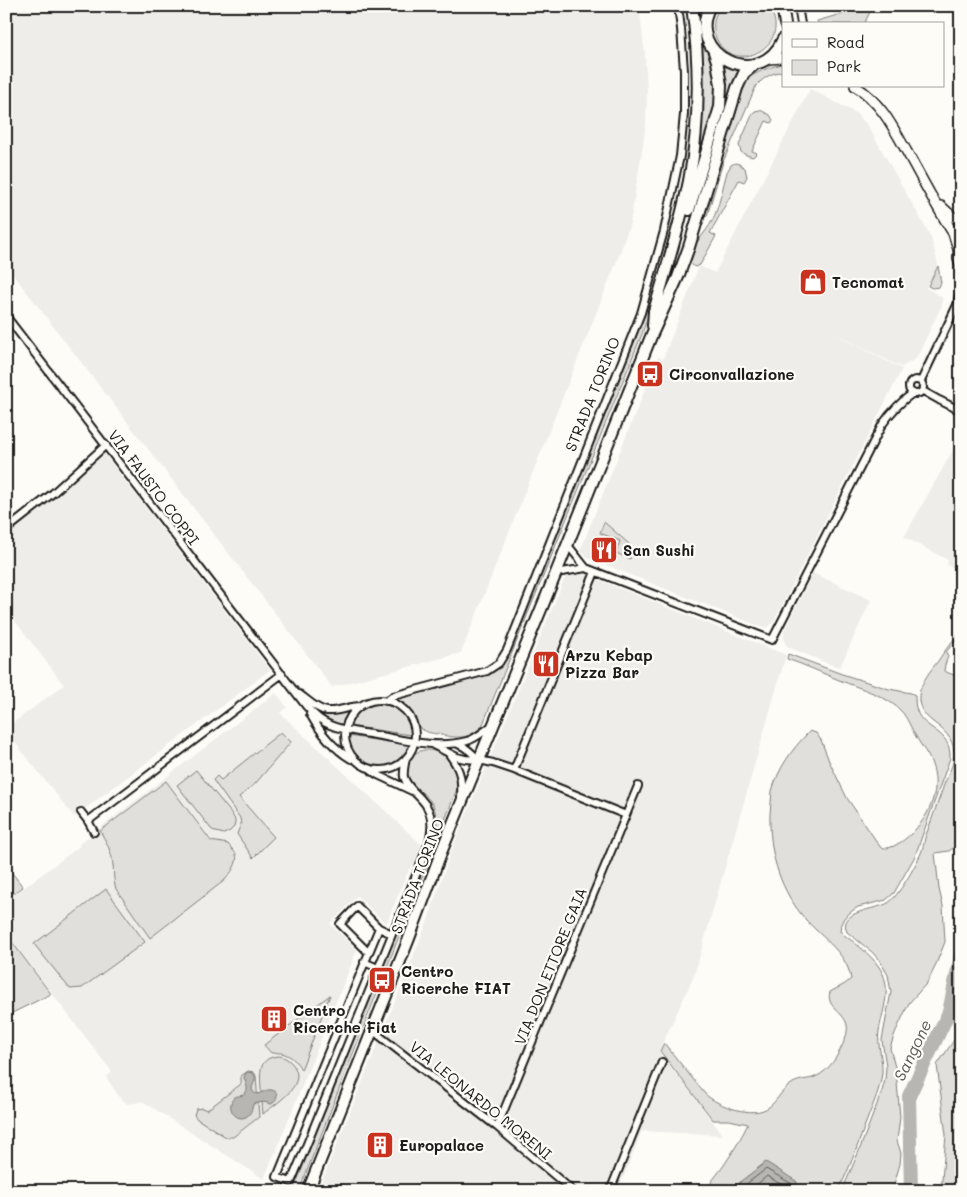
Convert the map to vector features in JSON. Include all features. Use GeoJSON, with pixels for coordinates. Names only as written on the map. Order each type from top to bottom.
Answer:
{"type":"FeatureCollection","features":[{"type":"Feature","properties":{"kind":"main road"},"geometry":{"type":"LineString","coordinates":[[652,334],[654,311],[683,210],[695,134],[698,70],[692,6]]}},
{"type":"Feature","properties":{"kind":"main road","name":"STRADA TORINO"},"geometry":{"type":"LineString","coordinates":[[652,334],[720,107],[721,85],[705,23],[710,6]]}},
{"type":"Feature","properties":{"kind":"main road"},"geometry":{"type":"LineString","coordinates":[[782,8],[785,22]]}},
{"type":"Feature","properties":{"kind":"main road"},"geometry":{"type":"LineString","coordinates":[[713,49],[722,58],[733,64],[754,65],[768,59],[782,41]]}},
{"type":"Feature","properties":{"kind":"main road","name":"STRADA TORINO"},"geometry":{"type":"LineString","coordinates":[[308,1191],[478,760],[568,544],[652,334],[678,277],[741,78],[754,65]]}},
{"type":"Feature","properties":{"kind":"street","name":"STRADA TORINO"},"geometry":{"type":"LineString","coordinates":[[386,701],[393,696],[487,671],[499,663],[507,650],[641,313],[664,231],[680,156],[684,114],[684,70],[678,6]]}},
{"type":"Feature","properties":{"kind":"street"},"geometry":{"type":"LineString","coordinates":[[798,6],[801,22]]}},
{"type":"Feature","properties":{"kind":"street"},"geometry":{"type":"LineString","coordinates":[[768,59],[782,58]]}},
{"type":"Feature","properties":{"kind":"street"},"geometry":{"type":"LineString","coordinates":[[862,89],[876,104],[893,128],[953,233],[959,245],[961,278]]}},
{"type":"Feature","properties":{"kind":"street"},"geometry":{"type":"LineString","coordinates":[[935,200],[948,213],[961,220]]}},
{"type":"Feature","properties":{"kind":"street"},"geometry":{"type":"LineString","coordinates":[[921,381],[959,302],[961,285]]}},
{"type":"Feature","properties":{"kind":"street","name":"VIA FAUSTO COPPI"},"geometry":{"type":"LineString","coordinates":[[6,316],[313,714],[322,721],[345,730],[432,744],[466,741],[493,725]]}},
{"type":"Feature","properties":{"kind":"street"},"geometry":{"type":"LineString","coordinates":[[913,393],[909,387],[910,382],[914,380],[921,381]]}},
{"type":"Feature","properties":{"kind":"street"},"geometry":{"type":"LineString","coordinates":[[921,381],[924,386],[923,391]]}},
{"type":"Feature","properties":{"kind":"street"},"geometry":{"type":"LineString","coordinates":[[568,544],[586,568],[772,640],[882,425],[900,402],[913,393],[917,394],[923,391]]}},
{"type":"Feature","properties":{"kind":"street"},"geometry":{"type":"LineString","coordinates":[[923,391],[961,411]]}},
{"type":"Feature","properties":{"kind":"street"},"geometry":{"type":"LineString","coordinates":[[6,530],[53,494],[106,445]]}},
{"type":"Feature","properties":{"kind":"street"},"geometry":{"type":"LineString","coordinates":[[556,572],[586,568]]}},
{"type":"Feature","properties":{"kind":"street"},"geometry":{"type":"LineString","coordinates":[[514,770],[595,572]]}},
{"type":"Feature","properties":{"kind":"street"},"geometry":{"type":"LineString","coordinates":[[88,821],[282,674]]}},
{"type":"Feature","properties":{"kind":"street"},"geometry":{"type":"LineString","coordinates":[[293,689],[328,711],[360,706]]}},
{"type":"Feature","properties":{"kind":"street"},"geometry":{"type":"LineString","coordinates":[[356,761],[347,748],[344,736],[350,717],[360,706],[368,702],[386,701],[400,707],[410,717],[414,730],[412,750],[400,764],[393,768],[371,769]]}},
{"type":"Feature","properties":{"kind":"street","name":"VIA FAUSTO COPPI"},"geometry":{"type":"LineString","coordinates":[[306,706],[324,736],[343,754],[364,767],[371,769],[378,775],[413,792]]}},
{"type":"Feature","properties":{"kind":"street"},"geometry":{"type":"LineString","coordinates":[[453,743],[464,746],[478,760],[514,770],[626,815]]}},
{"type":"Feature","properties":{"kind":"street","name":"VIA FAUSTO COPPI"},"geometry":{"type":"LineString","coordinates":[[432,744],[465,759],[478,760]]}},
{"type":"Feature","properties":{"kind":"street"},"geometry":{"type":"LineString","coordinates":[[449,753],[458,767],[461,776],[460,805]]}},
{"type":"Feature","properties":{"kind":"street"},"geometry":{"type":"LineString","coordinates":[[406,758],[404,776],[406,783],[413,792]]}},
{"type":"Feature","properties":{"kind":"street","name":"VIA DON ETTORE GAIA"},"geometry":{"type":"LineString","coordinates":[[497,1127],[638,786]]}},
{"type":"Feature","properties":{"kind":"street","name":"STRADA TORINO"},"geometry":{"type":"LineString","coordinates":[[379,928],[277,1177],[291,1182],[427,848],[432,829],[430,812],[421,799],[413,792]]}},
{"type":"Feature","properties":{"kind":"street"},"geometry":{"type":"LineString","coordinates":[[81,812],[94,832]]}},
{"type":"Feature","properties":{"kind":"street","name":"STRADA TORINO"},"geometry":{"type":"LineString","coordinates":[[368,952],[340,924],[356,906],[379,928],[392,934]]}},
{"type":"Feature","properties":{"kind":"street"},"geometry":{"type":"LineString","coordinates":[[364,962],[378,968]]}},
{"type":"Feature","properties":{"kind":"street","name":"VIA LEONARDO MORENI"},"geometry":{"type":"LineString","coordinates":[[372,1030],[497,1127],[573,1191]]}},
{"type":"Feature","properties":{"kind":"street"},"geometry":{"type":"LineString","coordinates":[[610,1191],[662,1062]]}},
{"type":"Feature","properties":{"kind":"shaded area"},"geometry":{"type":"Polygon","coordinates":[[[6,6],[639,6],[645,55],[646,123],[630,223],[620,253],[461,653],[332,687],[6,265],[6,6]]]}},
{"type":"Feature","properties":{"kind":"shaded area"},"geometry":{"type":"Polygon","coordinates":[[[810,89],[856,113],[868,126],[931,237],[938,265],[926,288],[942,297],[942,305],[916,359],[901,367],[825,329],[902,369],[773,623],[764,628],[588,558],[580,551],[658,357],[663,359],[699,266],[715,273],[810,89]]]}},
{"type":"Feature","properties":{"kind":"shaded area"},"geometry":{"type":"Polygon","coordinates":[[[961,436],[961,571],[947,565],[948,560],[904,537],[961,436]]]}},
{"type":"Feature","properties":{"kind":"shaded area"},"geometry":{"type":"Polygon","coordinates":[[[103,452],[270,670],[74,817],[6,731],[6,728],[64,685],[6,609],[6,535],[56,496],[103,452]]]}},
{"type":"Feature","properties":{"kind":"shaded area"},"geometry":{"type":"Polygon","coordinates":[[[569,568],[786,655],[694,976],[659,1051],[723,1135],[642,1131],[618,1191],[318,1191],[428,920],[450,854],[569,568]]]}},
{"type":"Feature","properties":{"kind":"shaded area"},"geometry":{"type":"Polygon","coordinates":[[[813,573],[871,600],[840,667],[788,647],[784,641],[785,629],[813,573]]]}},
{"type":"Feature","properties":{"kind":"shaded area","name":"Centro Ricerche Fiat"},"geometry":{"type":"Polygon","coordinates":[[[276,693],[287,707],[280,713],[423,846],[418,860],[409,870],[386,924],[357,896],[330,924],[357,950],[277,1152],[274,1154],[264,1179],[142,1101],[127,1104],[118,1095],[106,1077],[112,1072],[6,933],[6,901],[80,846],[79,844],[276,693]],[[166,781],[100,830],[110,849],[113,864],[113,881],[116,889],[150,937],[225,880],[233,869],[228,844],[212,841],[166,781]],[[220,781],[240,818],[239,830],[274,837],[239,797],[255,784],[220,781]],[[106,890],[34,944],[145,943],[106,890]],[[329,996],[265,1045],[271,1053],[285,1053],[295,1060],[300,1070],[329,996]],[[248,1071],[240,1081],[241,1084],[207,1111],[202,1108],[195,1112],[195,1117],[258,1117],[256,1076],[254,1072],[248,1071]]]}},
{"type":"Feature","properties":{"kind":"green space"},"geometry":{"type":"Polygon","coordinates":[[[695,6],[704,6],[700,18],[700,28],[717,80],[717,103],[697,173],[694,172],[695,6]]]}},
{"type":"Feature","properties":{"kind":"green space"},"geometry":{"type":"Polygon","coordinates":[[[721,6],[768,6],[775,21],[774,34],[768,45],[758,52],[746,56],[733,55],[722,48],[715,35],[714,28],[715,16],[721,6]]]}},
{"type":"Feature","properties":{"kind":"green space"},"geometry":{"type":"Polygon","coordinates":[[[869,6],[873,6],[865,22],[817,21],[869,6]]]}},
{"type":"Feature","properties":{"kind":"green space"},"geometry":{"type":"Polygon","coordinates":[[[782,64],[782,71],[768,76],[756,86],[723,162],[707,216],[705,215],[745,85],[749,78],[755,74],[782,64]]]}},
{"type":"Feature","properties":{"kind":"green space"},"geometry":{"type":"Polygon","coordinates":[[[722,65],[739,71],[734,80],[721,119],[722,65]]]}},
{"type":"Feature","properties":{"kind":"green space"},"geometry":{"type":"Polygon","coordinates":[[[760,110],[770,115],[773,120],[771,123],[766,121],[752,151],[757,153],[753,157],[741,152],[739,145],[753,113],[760,110]]]}},
{"type":"Feature","properties":{"kind":"green space"},"geometry":{"type":"Polygon","coordinates":[[[735,163],[745,168],[747,177],[744,182],[739,180],[710,233],[716,236],[700,265],[695,267],[691,265],[690,258],[697,243],[712,221],[727,172],[731,165],[735,163]]]}},
{"type":"Feature","properties":{"kind":"green space"},"geometry":{"type":"Polygon","coordinates":[[[938,266],[941,283],[939,287],[932,288],[928,286],[938,266]]]}},
{"type":"Feature","properties":{"kind":"green space"},"geometry":{"type":"Polygon","coordinates":[[[647,304],[651,306],[642,334],[483,724],[474,733],[462,737],[430,733],[423,730],[418,726],[407,709],[393,700],[487,675],[502,665],[510,652],[638,332],[647,304]]]}},
{"type":"Feature","properties":{"kind":"green space"},"geometry":{"type":"Polygon","coordinates":[[[604,522],[629,544],[632,550],[630,559],[616,553],[620,541],[600,533],[604,522]]]}},
{"type":"Feature","properties":{"kind":"green space"},"geometry":{"type":"Polygon","coordinates":[[[961,631],[961,635],[946,652],[948,656],[944,671],[961,678],[961,842],[949,851],[935,853],[943,906],[945,942],[927,983],[909,1003],[890,1048],[896,1071],[900,1117],[897,1141],[901,1153],[900,1164],[892,1191],[842,1191],[885,1080],[886,1066],[882,1040],[891,992],[888,975],[880,961],[847,932],[845,925],[853,915],[892,900],[921,853],[927,831],[952,764],[954,752],[952,743],[947,735],[925,714],[921,707],[920,692],[927,676],[961,631]]]}},
{"type":"Feature","properties":{"kind":"green space"},"geometry":{"type":"Polygon","coordinates":[[[788,654],[842,674],[915,695],[916,707],[920,718],[946,741],[950,758],[915,856],[894,893],[886,900],[858,907],[844,918],[841,924],[840,931],[878,965],[885,981],[886,995],[879,1031],[882,1068],[880,1085],[854,1156],[838,1191],[801,1191],[796,1181],[741,1181],[735,1191],[707,1191],[734,1150],[748,1124],[729,1120],[713,1120],[660,1051],[664,1043],[705,1094],[727,1107],[754,1112],[769,1107],[793,1083],[810,1079],[825,1071],[840,1050],[847,1030],[844,1018],[831,1004],[829,999],[830,992],[851,979],[848,969],[838,952],[808,922],[793,903],[776,867],[771,841],[770,814],[772,791],[782,767],[796,746],[810,731],[816,733],[847,798],[881,848],[893,846],[901,842],[918,827],[929,810],[935,791],[934,772],[930,759],[905,716],[897,707],[873,693],[787,659],[788,654]]]}},
{"type":"Feature","properties":{"kind":"green space"},"geometry":{"type":"Polygon","coordinates":[[[378,704],[391,707],[401,713],[408,722],[411,735],[350,726],[361,711],[378,704]]]}},
{"type":"Feature","properties":{"kind":"green space"},"geometry":{"type":"Polygon","coordinates":[[[315,709],[351,709],[343,725],[328,719],[315,709]]]}},
{"type":"Feature","properties":{"kind":"green space"},"geometry":{"type":"Polygon","coordinates":[[[281,732],[291,742],[255,784],[239,797],[274,837],[253,858],[237,834],[241,824],[240,818],[213,780],[217,776],[221,780],[281,732]]]}},
{"type":"Feature","properties":{"kind":"green space"},"geometry":{"type":"Polygon","coordinates":[[[348,736],[409,745],[403,756],[395,762],[385,766],[375,766],[357,757],[351,748],[348,736]]]}},
{"type":"Feature","properties":{"kind":"green space"},"geometry":{"type":"Polygon","coordinates":[[[424,750],[439,753],[450,761],[458,781],[457,789],[299,1191],[293,1191],[435,836],[436,820],[433,805],[413,785],[407,775],[410,759],[415,753],[424,750]]]}},
{"type":"Feature","properties":{"kind":"green space"},"geometry":{"type":"Polygon","coordinates":[[[196,770],[235,820],[234,827],[224,834],[211,829],[177,785],[196,770]]]}},
{"type":"Feature","properties":{"kind":"green space"},"geometry":{"type":"Polygon","coordinates":[[[166,781],[211,841],[228,844],[237,857],[233,868],[225,880],[150,938],[116,889],[111,856],[100,831],[166,781]]]}},
{"type":"Feature","properties":{"kind":"green space"},"geometry":{"type":"Polygon","coordinates":[[[6,865],[23,887],[6,899],[6,865]]]}},
{"type":"Feature","properties":{"kind":"green space"},"geometry":{"type":"Polygon","coordinates":[[[106,889],[145,942],[82,988],[70,989],[34,944],[106,889]]]}},
{"type":"Feature","properties":{"kind":"green space"},"geometry":{"type":"Polygon","coordinates":[[[6,934],[51,994],[6,1016],[6,934]]]}},
{"type":"Feature","properties":{"kind":"green space"},"geometry":{"type":"Polygon","coordinates":[[[330,995],[301,1070],[293,1058],[281,1053],[271,1053],[264,1045],[330,995]]]}},
{"type":"Feature","properties":{"kind":"green space"},"geometry":{"type":"Polygon","coordinates":[[[961,1030],[961,1191],[941,1191],[946,1135],[937,1065],[961,1030]]]}},
{"type":"Feature","properties":{"kind":"green space"},"geometry":{"type":"Polygon","coordinates":[[[280,1056],[287,1059],[294,1066],[297,1075],[296,1082],[281,1100],[263,1114],[260,1077],[262,1066],[268,1059],[280,1056]]]}},
{"type":"Feature","properties":{"kind":"green space"},"geometry":{"type":"Polygon","coordinates":[[[248,1071],[254,1072],[256,1076],[259,1117],[233,1137],[226,1137],[197,1119],[194,1115],[196,1109],[202,1108],[207,1110],[241,1084],[241,1076],[248,1071]]]}},
{"type":"Feature","properties":{"kind":"water"},"geometry":{"type":"Polygon","coordinates":[[[248,1072],[253,1073],[255,1077],[252,1089],[254,1093],[259,1094],[272,1090],[276,1092],[277,1098],[271,1104],[264,1102],[253,1104],[250,1114],[241,1118],[235,1115],[231,1109],[231,1103],[235,1097],[245,1094],[247,1087],[244,1077],[248,1072]]]}},
{"type":"Feature","properties":{"kind":"water"},"geometry":{"type":"Polygon","coordinates":[[[766,1162],[796,1181],[801,1191],[735,1191],[741,1181],[766,1162]]]}},
{"type":"Feature","properties":{"kind":"waterway","name":"Sangone"},"geometry":{"type":"LineString","coordinates":[[911,1191],[909,1096],[949,1012],[961,955]]}},
{"type":"Feature","properties":{"kind":"place","name":"Tecnomat"},"geometry":{"type":"Point","coordinates":[813,282]}},
{"type":"Feature","properties":{"kind":"place","name":"Circonvallazione"},"geometry":{"type":"Point","coordinates":[650,374]}},
{"type":"Feature","properties":{"kind":"place","name":"San Sushi"},"geometry":{"type":"Point","coordinates":[604,550]}},
{"type":"Feature","properties":{"kind":"place","name":"Arzu Kebap Pizza Bar"},"geometry":{"type":"Point","coordinates":[546,664]}},
{"type":"Feature","properties":{"kind":"place","name":"Centro Ricerche FIAT"},"geometry":{"type":"Point","coordinates":[382,980]}},
{"type":"Feature","properties":{"kind":"place","name":"Centro Ricerche Fiat"},"geometry":{"type":"Point","coordinates":[274,1019]}},
{"type":"Feature","properties":{"kind":"place","name":"Europalace"},"geometry":{"type":"Point","coordinates":[380,1145]}}]}
